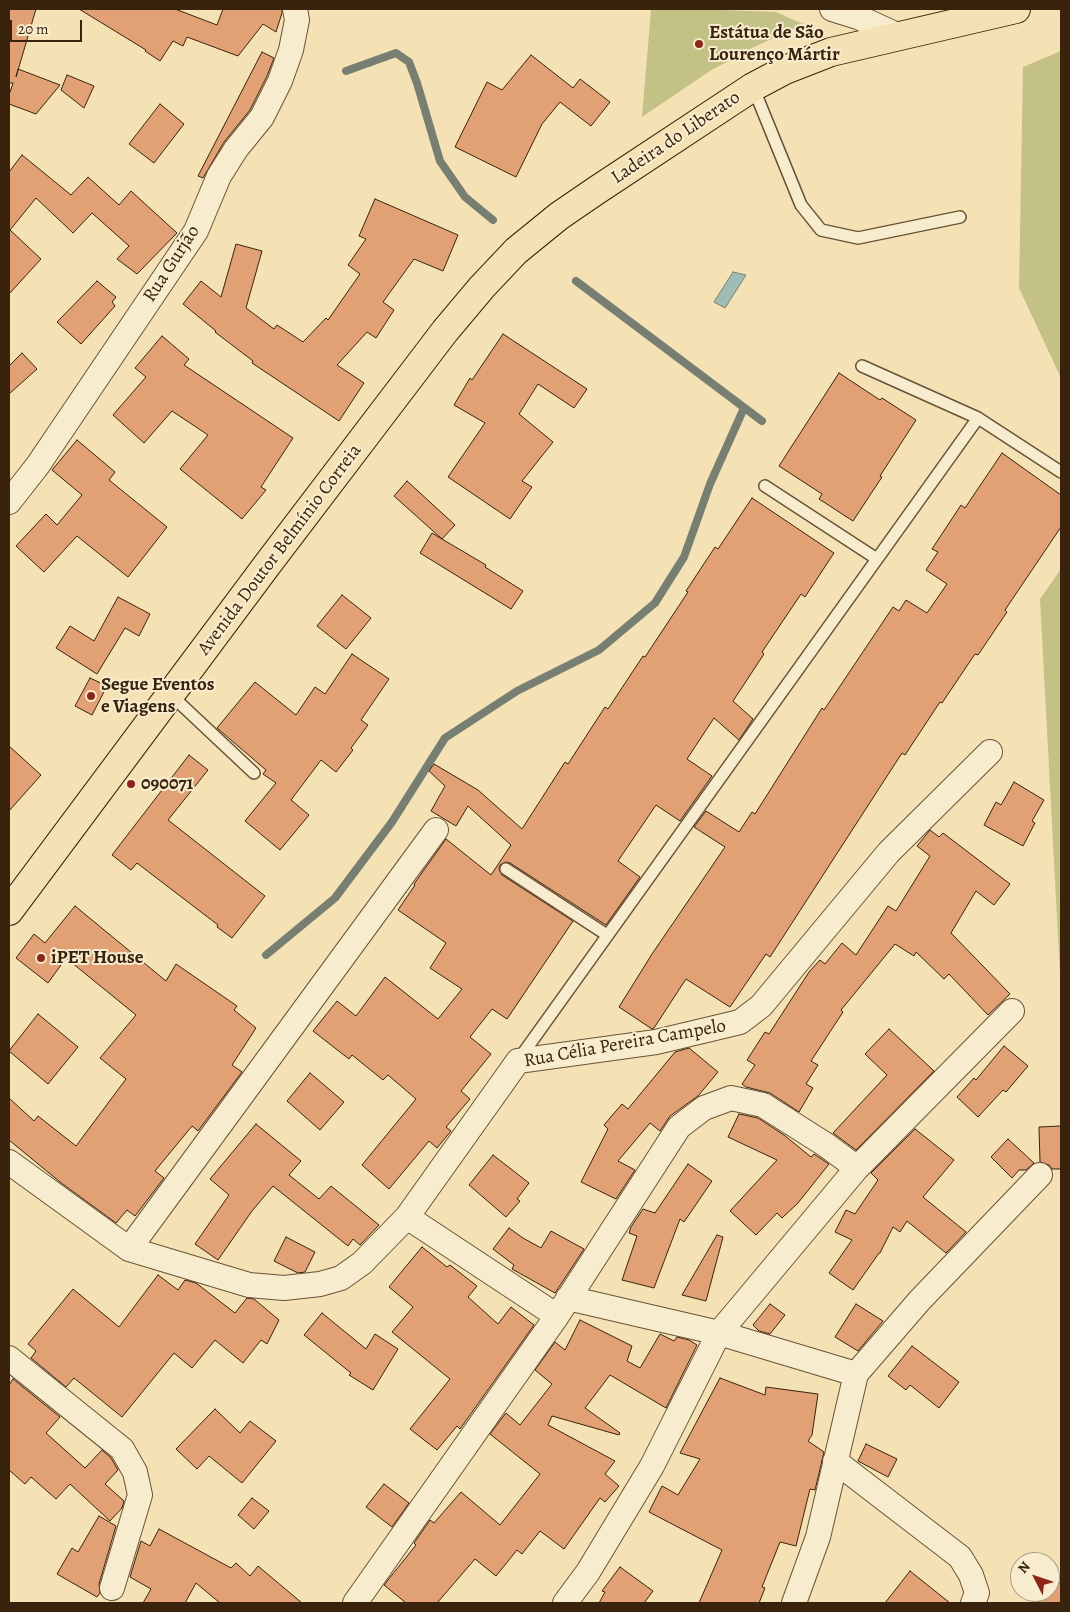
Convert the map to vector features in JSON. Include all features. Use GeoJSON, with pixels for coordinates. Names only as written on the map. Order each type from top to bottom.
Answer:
{"type":"FeatureCollection","features":[{"type":"Feature","properties":{"kind":"main road","name":"Ladeira do Liberato"},"geometry":{"type":"LineString","coordinates":[[482,287],[516,251],[559,216],[753,87],[786,70],[831,52],[897,35],[1016,9]]}},
{"type":"Feature","properties":{"kind":"main road","name":"Avenida Doutor Belmínio Correia"},"geometry":{"type":"LineString","coordinates":[[11,903],[171,695],[445,331],[482,287]]}},
{"type":"Feature","properties":{"kind":"street","name":"Rua Gurjão"},"geometry":{"type":"LineString","coordinates":[[9,502],[38,465],[196,231],[219,176],[236,149],[262,117],[280,81],[291,50],[297,20],[295,9]]}},
{"type":"Feature","properties":{"kind":"street"},"geometry":{"type":"LineString","coordinates":[[832,9],[858,17],[897,35]]}},
{"type":"Feature","properties":{"kind":"street","name":"Rua Célia Pereira Campelo"},"geometry":{"type":"LineString","coordinates":[[9,1162],[130,1249],[249,1286],[284,1288],[320,1284],[341,1278],[362,1263],[407,1217],[518,1061],[656,1042],[740,1022],[761,1006],[889,852],[990,752]]}},
{"type":"Feature","properties":{"kind":"street"},"geometry":{"type":"LineString","coordinates":[[130,1249],[436,830]]}},
{"type":"Feature","properties":{"kind":"street"},"geometry":{"type":"LineString","coordinates":[[565,1603],[588,1572],[652,1466],[719,1333],[857,1168],[1012,1012]]}},
{"type":"Feature","properties":{"kind":"street"},"geometry":{"type":"LineString","coordinates":[[355,1603],[563,1307],[679,1127],[704,1108],[731,1098],[762,1105],[826,1144],[857,1168]]}},
{"type":"Feature","properties":{"kind":"street"},"geometry":{"type":"LineString","coordinates":[[794,1603],[818,1537],[856,1374],[920,1300],[1040,1175]]}},
{"type":"Feature","properties":{"kind":"street"},"geometry":{"type":"LineString","coordinates":[[407,1217],[563,1307],[719,1333],[856,1374]]}},
{"type":"Feature","properties":{"kind":"street"},"geometry":{"type":"LineString","coordinates":[[9,1358],[122,1449],[135,1472],[140,1495],[112,1588]]}},
{"type":"Feature","properties":{"kind":"street"},"geometry":{"type":"LineString","coordinates":[[835,1460],[960,1557],[971,1575],[977,1593],[973,1603]]}},
{"type":"Feature","properties":{"kind":"lane"},"geometry":{"type":"LineString","coordinates":[[753,87],[801,205],[820,230],[858,238],[960,217]]}},
{"type":"Feature","properties":{"kind":"lane"},"geometry":{"type":"LineString","coordinates":[[862,366],[978,418],[1061,472]]}},
{"type":"Feature","properties":{"kind":"lane"},"geometry":{"type":"LineString","coordinates":[[518,1061],[978,418]]}},
{"type":"Feature","properties":{"kind":"lane"},"geometry":{"type":"LineString","coordinates":[[765,486],[877,559]]}},
{"type":"Feature","properties":{"kind":"lane"},"geometry":{"type":"LineString","coordinates":[[171,695],[254,773]]}},
{"type":"Feature","properties":{"kind":"lane"},"geometry":{"type":"LineString","coordinates":[[506,869],[607,935]]}},
{"type":"Feature","properties":{"kind":"shaded area"},"geometry":{"type":"Polygon","coordinates":[[[697,9],[776,12],[803,24],[750,49],[710,71],[642,117],[651,10],[697,9]]]}},
{"type":"Feature","properties":{"kind":"shaded area"},"geometry":{"type":"Polygon","coordinates":[[[1061,51],[1061,378],[1019,288],[1023,67],[1061,51]]]}},
{"type":"Feature","properties":{"kind":"shaded area"},"geometry":{"type":"Polygon","coordinates":[[[1061,569],[1061,993],[1040,599],[1061,569]]]}},
{"type":"Feature","properties":{"kind":"water"},"geometry":{"type":"Polygon","coordinates":[[[733,272],[746,275],[725,308],[714,302],[733,272]]]}},
{"type":"Feature","properties":{"kind":"building"},"geometry":{"type":"Polygon","coordinates":[[[9,9],[36,9],[18,69],[60,85],[36,114],[9,104],[9,95],[13,83],[9,83],[9,9]]]}},
{"type":"Feature","properties":{"kind":"building"},"geometry":{"type":"Polygon","coordinates":[[[79,9],[175,9],[217,25],[223,9],[282,9],[282,13],[276,32],[263,24],[238,56],[187,37],[183,46],[173,41],[160,61],[146,50],[79,9]]]}},
{"type":"Feature","properties":{"kind":"building"},"geometry":{"type":"Polygon","coordinates":[[[262,52],[274,58],[250,110],[224,142],[203,178],[198,176],[262,52]]]}},
{"type":"Feature","properties":{"kind":"building"},"geometry":{"type":"Polygon","coordinates":[[[531,55],[573,88],[580,79],[610,102],[591,126],[560,102],[542,124],[516,177],[455,147],[487,82],[502,90],[531,55]]]}},
{"type":"Feature","properties":{"kind":"building"},"geometry":{"type":"Polygon","coordinates":[[[67,75],[94,86],[84,108],[61,90],[67,75]]]}},
{"type":"Feature","properties":{"kind":"building"},"geometry":{"type":"Polygon","coordinates":[[[160,104],[184,124],[154,163],[129,144],[160,104]]]}},
{"type":"Feature","properties":{"kind":"building"},"geometry":{"type":"Polygon","coordinates":[[[22,155],[71,195],[88,177],[119,205],[131,191],[177,233],[137,274],[117,259],[129,246],[92,213],[73,233],[36,198],[10,230],[41,259],[9,294],[9,172],[22,155]]]}},
{"type":"Feature","properties":{"kind":"building"},"geometry":{"type":"Polygon","coordinates":[[[375,199],[458,235],[443,271],[414,259],[383,302],[394,310],[376,338],[367,332],[337,365],[364,383],[339,421],[252,363],[253,361],[215,332],[183,304],[201,281],[221,297],[236,244],[262,251],[246,308],[274,329],[277,325],[303,342],[326,318],[328,320],[360,274],[348,265],[366,239],[359,236],[375,199]]]}},
{"type":"Feature","properties":{"kind":"building"},"geometry":{"type":"Polygon","coordinates":[[[97,281],[116,297],[112,302],[115,306],[81,344],[57,322],[97,281]]]}},
{"type":"Feature","properties":{"kind":"building"},"geometry":{"type":"Polygon","coordinates":[[[503,334],[587,389],[574,408],[538,384],[519,414],[553,442],[522,481],[532,487],[510,519],[448,477],[485,423],[454,405],[470,378],[472,380],[503,334]]]}},
{"type":"Feature","properties":{"kind":"building"},"geometry":{"type":"Polygon","coordinates":[[[162,336],[189,359],[184,365],[293,438],[261,487],[266,490],[242,519],[180,469],[208,435],[172,411],[144,443],[113,415],[146,377],[135,368],[162,336]]]}},
{"type":"Feature","properties":{"kind":"building"},"geometry":{"type":"Polygon","coordinates":[[[22,353],[37,369],[9,394],[9,366],[22,353]]]}},
{"type":"Feature","properties":{"kind":"building"},"geometry":{"type":"Polygon","coordinates":[[[839,373],[880,400],[882,398],[916,420],[853,521],[819,499],[822,494],[779,466],[839,373]]]}},
{"type":"Feature","properties":{"kind":"building"},"geometry":{"type":"Polygon","coordinates":[[[77,440],[115,472],[109,480],[167,527],[128,577],[77,536],[44,572],[16,546],[46,514],[57,525],[82,495],[52,470],[77,440]]]}},
{"type":"Feature","properties":{"kind":"building"},"geometry":{"type":"Polygon","coordinates":[[[1002,453],[1061,495],[1061,527],[1005,610],[1007,612],[978,655],[975,654],[905,755],[902,753],[770,957],[766,954],[730,1007],[686,979],[652,1029],[619,1007],[652,954],[725,847],[694,827],[706,811],[739,832],[752,812],[755,814],[822,708],[824,710],[893,607],[899,611],[906,600],[927,613],[947,584],[926,570],[938,552],[932,549],[961,505],[965,508],[1002,453]]]}},
{"type":"Feature","properties":{"kind":"building"},"geometry":{"type":"Polygon","coordinates":[[[407,481],[455,525],[442,539],[394,496],[407,481]]]}},
{"type":"Feature","properties":{"kind":"building"},"geometry":{"type":"Polygon","coordinates":[[[752,498],[834,553],[805,597],[801,594],[762,652],[764,654],[733,701],[753,719],[739,740],[714,718],[687,759],[712,776],[680,821],[656,805],[618,861],[640,877],[606,925],[510,863],[506,862],[500,865],[499,869],[502,875],[573,921],[507,1019],[492,1009],[470,1037],[491,1054],[461,1091],[470,1099],[446,1127],[451,1131],[437,1148],[429,1141],[389,1189],[362,1165],[416,1099],[388,1075],[383,1080],[352,1055],[349,1059],[313,1031],[337,1001],[356,1016],[385,977],[438,1019],[462,989],[430,968],[446,943],[398,910],[446,839],[491,875],[511,845],[468,806],[456,826],[431,811],[445,786],[429,771],[434,764],[478,790],[522,829],[565,762],[568,764],[605,707],[608,709],[643,656],[645,657],[715,547],[718,549],[752,498]]]}},
{"type":"Feature","properties":{"kind":"building"},"geometry":{"type":"Polygon","coordinates":[[[432,533],[486,565],[485,567],[523,591],[511,609],[420,553],[432,533]]]}},
{"type":"Feature","properties":{"kind":"building"},"geometry":{"type":"Polygon","coordinates":[[[342,595],[371,618],[346,649],[317,626],[342,595]]]}},
{"type":"Feature","properties":{"kind":"building"},"geometry":{"type":"Polygon","coordinates":[[[118,597],[150,614],[139,636],[125,628],[97,674],[56,648],[70,626],[94,641],[118,597]]]}},
{"type":"Feature","properties":{"kind":"building"},"geometry":{"type":"Polygon","coordinates":[[[352,654],[389,679],[361,720],[368,725],[351,748],[353,750],[336,772],[321,760],[291,800],[309,815],[280,850],[245,821],[276,783],[263,774],[266,770],[217,728],[255,682],[296,715],[315,687],[325,694],[352,654]]]}},
{"type":"Feature","properties":{"kind":"building","name":"Segue Eventos e Viagens"},"geometry":{"type":"Polygon","coordinates":[[[90,678],[107,686],[92,715],[75,706],[90,678]]]}},
{"type":"Feature","properties":{"kind":"building"},"geometry":{"type":"Polygon","coordinates":[[[9,746],[41,775],[9,811],[9,746]]]}},
{"type":"Feature","properties":{"kind":"building"},"geometry":{"type":"Polygon","coordinates":[[[189,755],[208,770],[168,820],[265,896],[232,938],[217,927],[218,925],[137,863],[131,870],[112,855],[189,755]]]}},
{"type":"Feature","properties":{"kind":"building"},"geometry":{"type":"Polygon","coordinates":[[[1014,782],[1044,800],[1032,821],[1035,823],[1023,846],[984,825],[996,802],[1001,805],[1014,782]]]}},
{"type":"Feature","properties":{"kind":"building"},"geometry":{"type":"Polygon","coordinates":[[[930,830],[939,837],[943,833],[1010,884],[994,905],[976,891],[951,933],[1010,994],[988,1015],[949,974],[944,979],[916,952],[914,956],[895,944],[841,1010],[843,1012],[811,1061],[818,1065],[806,1084],[813,1088],[799,1112],[770,1093],[746,1087],[742,1084],[755,1065],[747,1060],[765,1032],[769,1034],[809,972],[820,960],[825,964],[842,943],[856,955],[888,906],[896,911],[930,856],[917,846],[930,830]]]}},
{"type":"Feature","properties":{"kind":"building"},"geometry":{"type":"Polygon","coordinates":[[[75,906],[166,981],[176,964],[237,1006],[234,1010],[256,1028],[232,1065],[242,1072],[198,1131],[192,1126],[155,1171],[164,1178],[135,1216],[127,1210],[116,1223],[60,1182],[9,1140],[9,1098],[34,1121],[38,1116],[76,1146],[126,1079],[100,1058],[136,1015],[66,958],[48,983],[16,958],[34,934],[45,943],[75,906]]]}},
{"type":"Feature","properties":{"kind":"building"},"geometry":{"type":"Polygon","coordinates":[[[38,1014],[78,1047],[48,1084],[9,1051],[38,1014]]]}},
{"type":"Feature","properties":{"kind":"building"},"geometry":{"type":"Polygon","coordinates":[[[889,1029],[934,1071],[856,1150],[833,1133],[887,1075],[865,1054],[889,1029]]]}},
{"type":"Feature","properties":{"kind":"building"},"geometry":{"type":"Polygon","coordinates":[[[1004,1046],[1028,1066],[1006,1092],[1003,1090],[978,1117],[957,1097],[974,1078],[976,1080],[1004,1046]]]}},
{"type":"Feature","properties":{"kind":"building"},"geometry":{"type":"Polygon","coordinates":[[[689,1048],[718,1072],[698,1096],[670,1116],[660,1131],[650,1123],[618,1161],[635,1170],[616,1199],[581,1182],[608,1129],[604,1125],[622,1104],[628,1109],[675,1052],[689,1048]]]}},
{"type":"Feature","properties":{"kind":"building"},"geometry":{"type":"Polygon","coordinates":[[[310,1073],[344,1102],[320,1130],[287,1101],[310,1073]]]}},
{"type":"Feature","properties":{"kind":"building"},"geometry":{"type":"Polygon","coordinates":[[[739,1114],[758,1118],[784,1135],[811,1157],[814,1154],[829,1164],[798,1203],[782,1218],[777,1213],[756,1235],[730,1211],[777,1160],[728,1137],[739,1114]]]}},
{"type":"Feature","properties":{"kind":"building"},"geometry":{"type":"Polygon","coordinates":[[[256,1124],[301,1161],[289,1175],[319,1199],[331,1186],[379,1225],[360,1245],[353,1239],[348,1246],[273,1186],[252,1211],[218,1260],[195,1244],[229,1195],[210,1179],[256,1124]]]}},
{"type":"Feature","properties":{"kind":"building"},"geometry":{"type":"Polygon","coordinates":[[[1061,1126],[1061,1169],[1052,1169],[1049,1165],[1040,1162],[1039,1127],[1061,1126]]]}},
{"type":"Feature","properties":{"kind":"building"},"geometry":{"type":"Polygon","coordinates":[[[915,1129],[954,1160],[923,1197],[966,1232],[946,1253],[907,1221],[900,1232],[893,1227],[880,1253],[853,1290],[829,1273],[852,1240],[835,1232],[846,1210],[855,1214],[878,1180],[871,1173],[915,1129]]]}},
{"type":"Feature","properties":{"kind":"building"},"geometry":{"type":"Polygon","coordinates":[[[1008,1139],[1034,1163],[1026,1170],[1019,1170],[1012,1178],[991,1157],[1008,1139]]]}},
{"type":"Feature","properties":{"kind":"building"},"geometry":{"type":"Polygon","coordinates":[[[493,1155],[529,1183],[517,1199],[520,1201],[506,1217],[469,1185],[493,1155]]]}},
{"type":"Feature","properties":{"kind":"building"},"geometry":{"type":"Polygon","coordinates":[[[688,1164],[712,1181],[684,1222],[680,1219],[654,1288],[622,1280],[637,1236],[629,1233],[631,1227],[643,1209],[655,1213],[688,1164]]]}},
{"type":"Feature","properties":{"kind":"building"},"geometry":{"type":"Polygon","coordinates":[[[509,1228],[541,1248],[551,1231],[584,1249],[555,1293],[512,1269],[514,1265],[493,1249],[509,1228]]]}},
{"type":"Feature","properties":{"kind":"building"},"geometry":{"type":"Polygon","coordinates":[[[717,1235],[723,1237],[706,1301],[682,1295],[717,1235]]]}},
{"type":"Feature","properties":{"kind":"building"},"geometry":{"type":"Polygon","coordinates":[[[286,1237],[315,1252],[305,1272],[298,1273],[274,1261],[286,1237]]]}},
{"type":"Feature","properties":{"kind":"building"},"geometry":{"type":"Polygon","coordinates":[[[422,1247],[447,1267],[450,1265],[477,1286],[468,1297],[498,1324],[511,1307],[534,1325],[460,1429],[457,1426],[437,1450],[410,1429],[450,1379],[392,1332],[413,1307],[389,1287],[422,1247]]]}},
{"type":"Feature","properties":{"kind":"building"},"geometry":{"type":"Polygon","coordinates":[[[158,1275],[178,1290],[185,1280],[196,1283],[235,1313],[247,1298],[254,1299],[279,1320],[267,1344],[261,1340],[243,1363],[215,1340],[192,1368],[174,1353],[122,1417],[74,1378],[66,1387],[31,1358],[36,1351],[28,1344],[73,1289],[119,1327],[158,1275]]]}},
{"type":"Feature","properties":{"kind":"building"},"geometry":{"type":"Polygon","coordinates":[[[770,1304],[785,1315],[770,1334],[759,1331],[753,1325],[770,1304]]]}},
{"type":"Feature","properties":{"kind":"building"},"geometry":{"type":"Polygon","coordinates":[[[856,1304],[883,1321],[858,1351],[835,1337],[856,1304]]]}},
{"type":"Feature","properties":{"kind":"building"},"geometry":{"type":"Polygon","coordinates":[[[322,1313],[366,1349],[375,1334],[398,1349],[373,1390],[349,1375],[351,1373],[304,1335],[322,1313]]]}},
{"type":"Feature","properties":{"kind":"building"},"geometry":{"type":"Polygon","coordinates":[[[580,1320],[632,1346],[627,1361],[640,1368],[660,1334],[674,1341],[677,1337],[689,1340],[697,1345],[666,1408],[610,1375],[585,1408],[620,1433],[619,1435],[552,1416],[548,1425],[615,1461],[605,1474],[619,1486],[605,1502],[600,1498],[564,1549],[540,1531],[522,1554],[517,1550],[496,1576],[475,1559],[437,1603],[406,1603],[384,1585],[416,1545],[414,1543],[430,1520],[434,1523],[461,1492],[500,1525],[540,1474],[490,1434],[506,1413],[520,1425],[552,1384],[535,1370],[555,1342],[565,1350],[580,1320]]]}},
{"type":"Feature","properties":{"kind":"building"},"geometry":{"type":"Polygon","coordinates":[[[912,1346],[959,1382],[939,1408],[910,1385],[906,1390],[888,1376],[912,1346]]]}},
{"type":"Feature","properties":{"kind":"building"},"geometry":{"type":"Polygon","coordinates":[[[720,1378],[765,1395],[766,1387],[818,1394],[812,1435],[808,1441],[824,1452],[815,1490],[810,1489],[796,1546],[780,1542],[762,1587],[765,1588],[759,1603],[699,1603],[722,1550],[649,1512],[662,1486],[678,1495],[700,1459],[680,1453],[720,1378]]]}},
{"type":"Feature","properties":{"kind":"building"},"geometry":{"type":"Polygon","coordinates":[[[13,1379],[60,1417],[46,1433],[85,1468],[102,1450],[111,1458],[118,1470],[105,1484],[124,1501],[122,1508],[110,1521],[70,1484],[56,1499],[31,1477],[25,1484],[9,1470],[9,1385],[13,1379]]]}},
{"type":"Feature","properties":{"kind":"building"},"geometry":{"type":"Polygon","coordinates":[[[215,1409],[240,1433],[250,1421],[276,1441],[242,1483],[209,1456],[197,1469],[176,1449],[215,1409]]]}},
{"type":"Feature","properties":{"kind":"building"},"geometry":{"type":"Polygon","coordinates":[[[866,1444],[897,1459],[888,1477],[858,1461],[866,1444]]]}},
{"type":"Feature","properties":{"kind":"building"},"geometry":{"type":"Polygon","coordinates":[[[384,1484],[409,1503],[392,1527],[366,1507],[384,1484]]]}},
{"type":"Feature","properties":{"kind":"building"},"geometry":{"type":"Polygon","coordinates":[[[252,1498],[269,1511],[254,1529],[238,1515],[252,1498]]]}},
{"type":"Feature","properties":{"kind":"building"},"geometry":{"type":"Polygon","coordinates":[[[99,1516],[116,1526],[99,1584],[100,1593],[97,1597],[57,1574],[72,1548],[78,1552],[99,1516]]]}},
{"type":"Feature","properties":{"kind":"building"},"geometry":{"type":"Polygon","coordinates":[[[159,1529],[231,1568],[236,1563],[250,1576],[258,1566],[302,1603],[220,1603],[196,1583],[185,1603],[143,1603],[151,1589],[130,1577],[141,1541],[150,1546],[159,1529]]]}},
{"type":"Feature","properties":{"kind":"building"},"geometry":{"type":"Polygon","coordinates":[[[620,1567],[653,1591],[644,1603],[599,1603],[605,1592],[602,1591],[620,1567]]]}},
{"type":"Feature","properties":{"kind":"building"},"geometry":{"type":"Polygon","coordinates":[[[910,1571],[950,1603],[885,1603],[910,1571]]]}},
{"type":"Feature","properties":{"kind":"building"},"geometry":{"type":"Polygon","coordinates":[[[1061,1584],[1061,1603],[1040,1602],[1060,1602],[1061,1584]]]}},
{"type":"Feature","properties":{"kind":"waterway"},"geometry":{"type":"LineString","coordinates":[[346,71],[396,53],[409,62],[440,161],[465,197],[493,220]]}},
{"type":"Feature","properties":{"kind":"waterway"},"geometry":{"type":"LineString","coordinates":[[576,281],[762,421]]}},
{"type":"Feature","properties":{"kind":"waterway"},"geometry":{"type":"LineString","coordinates":[[266,955],[335,898],[392,822],[445,738],[517,691],[599,650],[655,603],[684,557],[710,484],[744,408]]}},
{"type":"Feature","properties":{"kind":"place","name":"Estátua de São Lourenço Mártir"},"geometry":{"type":"Point","coordinates":[699,44]}},
{"type":"Feature","properties":{"kind":"place","name":"Segue Eventos e Viagens"},"geometry":{"type":"Point","coordinates":[91,696]}},
{"type":"Feature","properties":{"kind":"place","name":"090071"},"geometry":{"type":"Point","coordinates":[131,784]}},
{"type":"Feature","properties":{"kind":"place","name":"iPET House"},"geometry":{"type":"Point","coordinates":[41,958]}}]}
